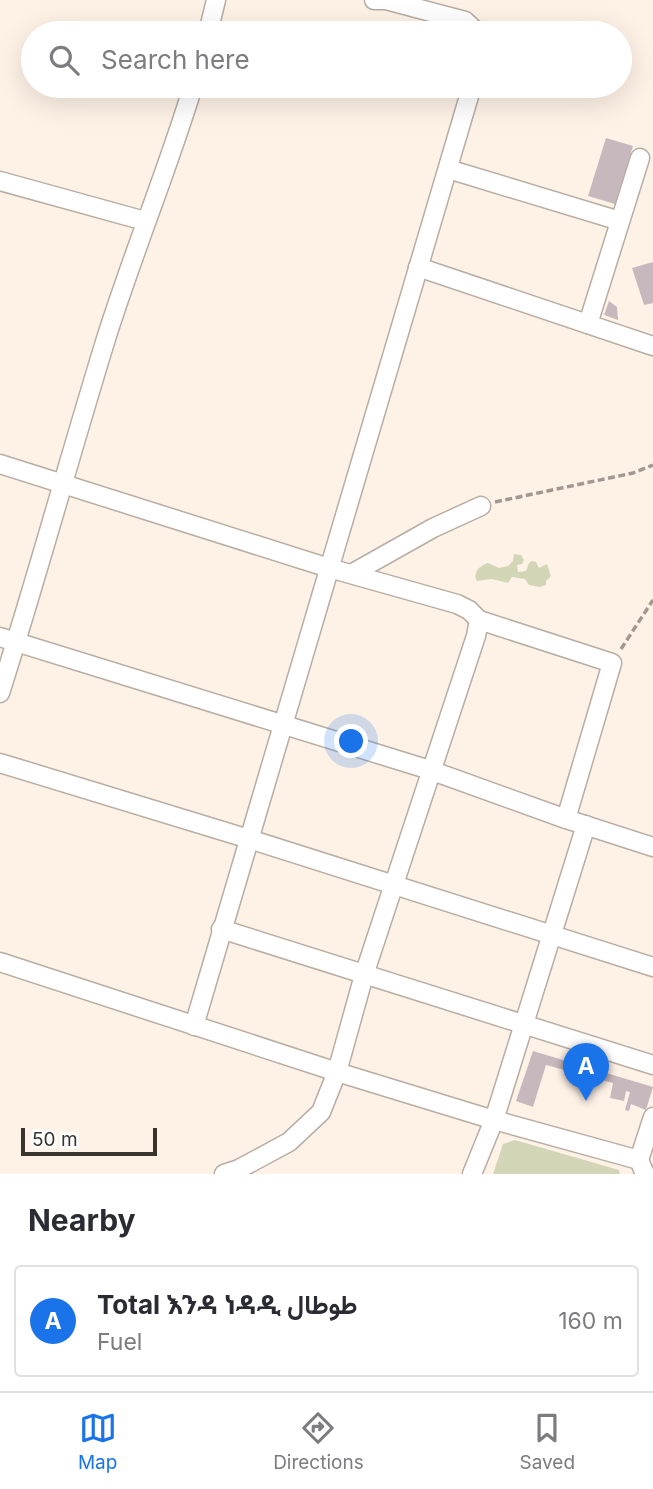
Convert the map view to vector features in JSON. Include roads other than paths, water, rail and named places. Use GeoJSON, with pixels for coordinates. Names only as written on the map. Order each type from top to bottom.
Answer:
{"type":"FeatureCollection","features":[{"type":"Feature","properties":{"kind":"street"},"geometry":{"type":"LineString","coordinates":[[211,21],[216,0]]}},
{"type":"Feature","properties":{"kind":"street"},"geometry":{"type":"LineString","coordinates":[[374,0],[465,21]]}},
{"type":"Feature","properties":{"kind":"street"},"geometry":{"type":"LineString","coordinates":[[0,693],[8,640],[63,484],[145,221],[176,142],[189,98]]}},
{"type":"Feature","properties":{"kind":"street"},"geometry":{"type":"LineString","coordinates":[[194,1026],[469,98]]}},
{"type":"Feature","properties":{"kind":"street"},"geometry":{"type":"LineString","coordinates":[[587,324],[640,158]]}},
{"type":"Feature","properties":{"kind":"street"},"geometry":{"type":"LineString","coordinates":[[448,169],[620,222]]}},
{"type":"Feature","properties":{"kind":"street"},"geometry":{"type":"LineString","coordinates":[[0,181],[145,221]]}},
{"type":"Feature","properties":{"kind":"street"},"geometry":{"type":"LineString","coordinates":[[418,267],[653,346]]}},
{"type":"Feature","properties":{"kind":"street"},"geometry":{"type":"LineString","coordinates":[[0,464],[329,568],[457,604],[479,620],[612,663],[566,819]]}},
{"type":"Feature","properties":{"kind":"street"},"geometry":{"type":"LineString","coordinates":[[352,573],[433,528],[481,506]]}},
{"type":"Feature","properties":{"kind":"street"},"geometry":{"type":"LineString","coordinates":[[233,1172],[289,1142],[321,1112],[337,1072],[364,975],[479,620]]}},
{"type":"Feature","properties":{"kind":"street"},"geometry":{"type":"LineString","coordinates":[[8,640],[430,770],[653,847]]}},
{"type":"Feature","properties":{"kind":"street"},"geometry":{"type":"LineString","coordinates":[[0,763],[653,967]]}},
{"type":"Feature","properties":{"kind":"street"},"geometry":{"type":"LineString","coordinates":[[472,1174],[494,1120],[586,825]]}},
{"type":"Feature","properties":{"kind":"street"},"geometry":{"type":"LineString","coordinates":[[221,929],[653,1065]]}},
{"type":"Feature","properties":{"kind":"street"},"geometry":{"type":"LineString","coordinates":[[0,962],[337,1072],[642,1167],[653,1117]]}},
{"type":"Feature","properties":{"kind":"place","name":"Total እንዳ ነዳዲ طوطال"},"geometry":{"type":"Point","coordinates":[586,1101]}}]}
